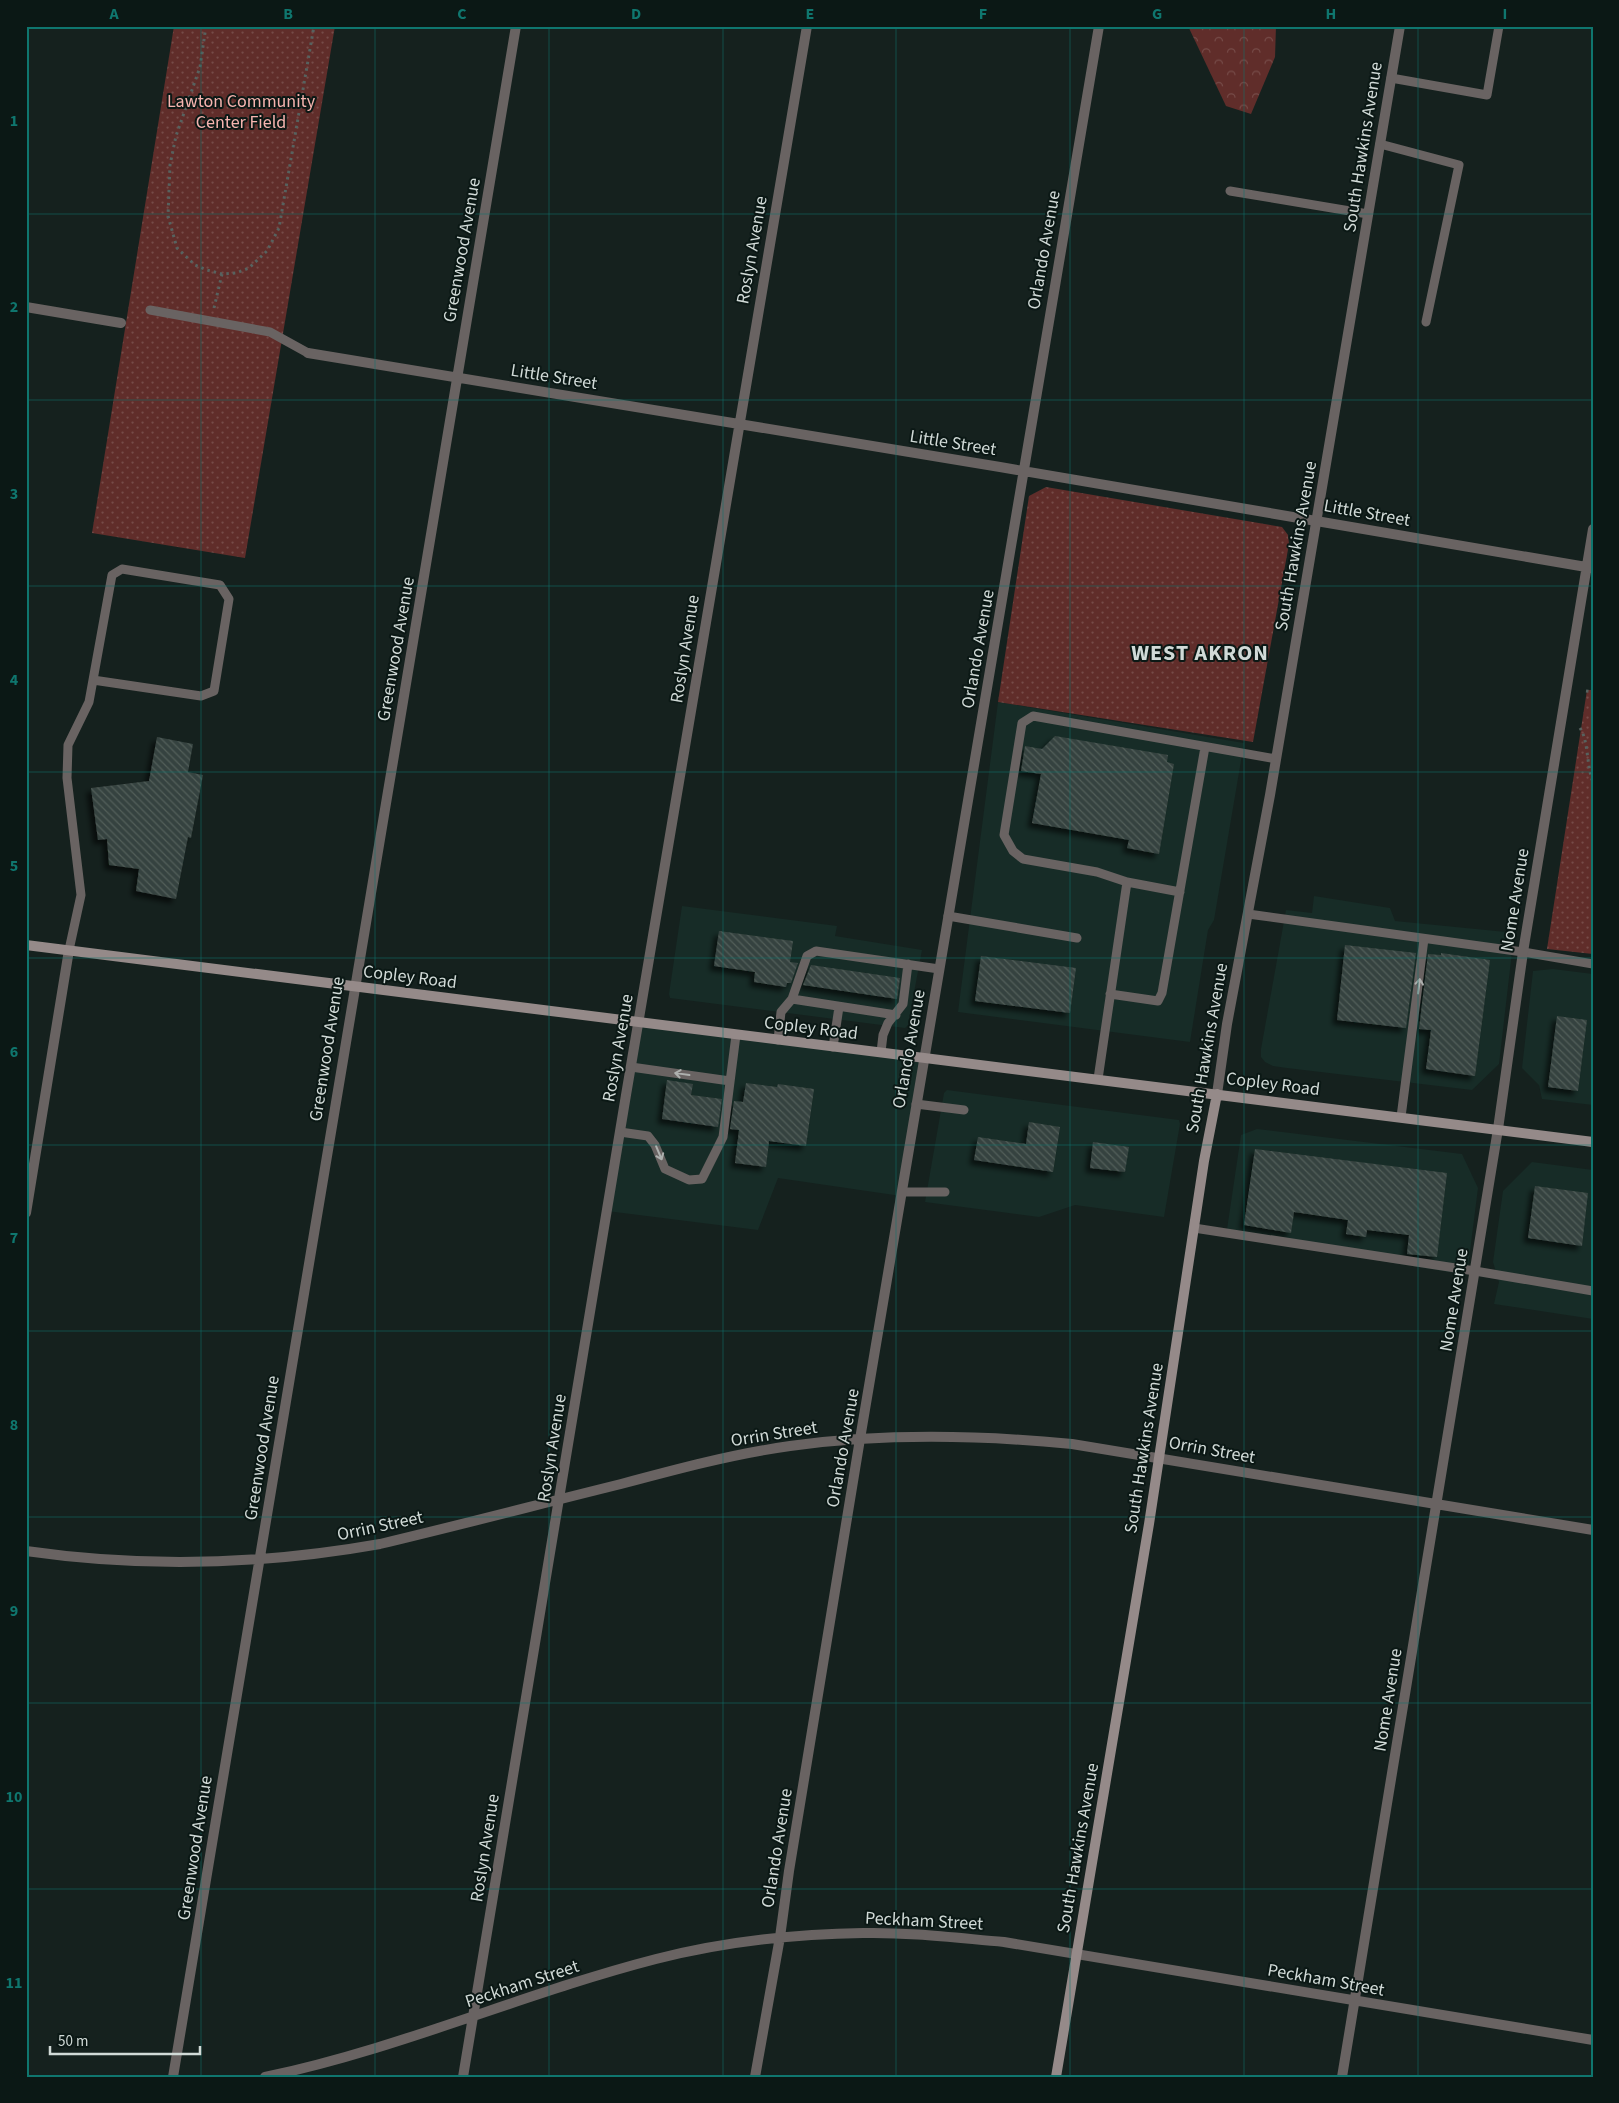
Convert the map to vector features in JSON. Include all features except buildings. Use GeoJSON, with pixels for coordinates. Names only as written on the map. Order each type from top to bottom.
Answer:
{"type":"FeatureCollection","features":[{"type":"Feature","properties":{"kind":"main road","name":"Copley Road"},"geometry":{"type":"LineString","coordinates":[[26,945],[1593,1142]]}},
{"type":"Feature","properties":{"kind":"main road","name":"South Hawkins Avenue"},"geometry":{"type":"LineString","coordinates":[[1056,2077],[1158,1457],[1204,1162],[1217,1094]]}},
{"type":"Feature","properties":{"kind":"street","name":"Greenwood Avenue"},"geometry":{"type":"LineString","coordinates":[[173,2077],[516,26]]}},
{"type":"Feature","properties":{"kind":"street","name":"Roslyn Avenue"},"geometry":{"type":"LineString","coordinates":[[464,2077],[620,1132],[807,26]]}},
{"type":"Feature","properties":{"kind":"street","name":"Orlando Avenue"},"geometry":{"type":"LineString","coordinates":[[755,2077],[780,1937],[789,1871],[916,1104],[1099,26]]}},
{"type":"Feature","properties":{"kind":"street","name":"South Hawkins Avenue"},"geometry":{"type":"LineString","coordinates":[[1217,1094],[1227,1024],[1276,759],[1400,26]]}},
{"type":"Feature","properties":{"kind":"street"},"geometry":{"type":"LineString","coordinates":[[26,306],[121,323]]}},
{"type":"Feature","properties":{"kind":"street","name":"Little Street"},"geometry":{"type":"LineString","coordinates":[[308,353],[1590,567]]}},
{"type":"Feature","properties":{"kind":"street","name":"Nome Avenue"},"geometry":{"type":"LineString","coordinates":[[1342,2077],[1498,1129],[1523,952],[1590,567],[1593,529]]}},
{"type":"Feature","properties":{"kind":"street"},"geometry":{"type":"LineString","coordinates":[[26,1213],[69,950]]}},
{"type":"Feature","properties":{"kind":"street","name":"Orrin Street"},"geometry":{"type":"LineString","coordinates":[[26,1551],[125,1561],[188,1562],[260,1560],[331,1553],[380,1544],[711,1462],[789,1446],[860,1438],[932,1437],[1042,1441],[1158,1457],[1593,1530]]}},
{"type":"Feature","properties":{"kind":"street","name":"Peckham Street"},"geometry":{"type":"LineString","coordinates":[[265,2077],[295,2071],[373,2048],[655,1959],[704,1948],[780,1937],[864,1933],[942,1936],[1004,1942],[1593,2040]]}},
{"type":"Feature","properties":{"kind":"lane"},"geometry":{"type":"LineString","coordinates":[[1391,78],[1488,95],[1499,26]]}},
{"type":"Feature","properties":{"kind":"lane"},"geometry":{"type":"LineString","coordinates":[[1380,144],[1458,165],[1426,322]]}},
{"type":"Feature","properties":{"kind":"lane"},"geometry":{"type":"LineString","coordinates":[[1230,191],[1368,214]]}},
{"type":"Feature","properties":{"kind":"lane"},"geometry":{"type":"LineString","coordinates":[[150,310],[270,332],[308,353]]}},
{"type":"Feature","properties":{"kind":"lane"},"geometry":{"type":"LineString","coordinates":[[69,950],[81,895],[67,778],[68,745],[89,702],[112,575],[122,569],[220,585],[228,600],[214,691],[201,696],[93,680]]}},
{"type":"Feature","properties":{"kind":"lane"},"geometry":{"type":"LineString","coordinates":[[1180,892],[1127,882],[1097,872],[1023,859],[1013,852],[1004,835],[1022,723],[1033,716],[1276,759]]}},
{"type":"Feature","properties":{"kind":"lane"},"geometry":{"type":"LineString","coordinates":[[1110,994],[1158,1001],[1162,993],[1205,747]]}},
{"type":"Feature","properties":{"kind":"lane"},"geometry":{"type":"LineString","coordinates":[[1098,1079],[1127,882]]}},
{"type":"Feature","properties":{"kind":"lane"},"geometry":{"type":"LineString","coordinates":[[1248,914],[1523,952],[1593,964]]}},
{"type":"Feature","properties":{"kind":"lane"},"geometry":{"type":"LineString","coordinates":[[948,916],[1077,938]]}},
{"type":"Feature","properties":{"kind":"lane"},"geometry":{"type":"LineString","coordinates":[[1401,1117],[1424,939]]}},
{"type":"Feature","properties":{"kind":"lane"},"geometry":{"type":"LineString","coordinates":[[778,1040],[782,1012],[792,999],[806,956],[816,951],[940,969]]}},
{"type":"Feature","properties":{"kind":"lane"},"geometry":{"type":"LineString","coordinates":[[881,1052],[883,1035],[888,1023],[903,1004],[908,964]]}},
{"type":"Feature","properties":{"kind":"lane"},"geometry":{"type":"LineString","coordinates":[[792,999],[896,1015]]}},
{"type":"Feature","properties":{"kind":"lane"},"geometry":{"type":"LineString","coordinates":[[834,1047],[839,1006]]}},
{"type":"Feature","properties":{"kind":"lane"},"geometry":{"type":"LineString","coordinates":[[620,1132],[648,1136],[655,1144],[665,1169],[689,1180],[702,1179],[724,1137],[736,1035]]}},
{"type":"Feature","properties":{"kind":"lane"},"geometry":{"type":"LineString","coordinates":[[631,1067],[730,1081]]}},
{"type":"Feature","properties":{"kind":"lane"},"geometry":{"type":"LineString","coordinates":[[916,1104],[964,1110]]}},
{"type":"Feature","properties":{"kind":"lane"},"geometry":{"type":"LineString","coordinates":[[902,1192],[945,1192]]}},
{"type":"Feature","properties":{"kind":"lane"},"geometry":{"type":"LineString","coordinates":[[1194,1228],[1592,1291],[1593,1285]]}},
{"type":"Feature","properties":{"kind":"path"},"geometry":{"type":"LineString","coordinates":[[206,26],[200,67],[176,136],[170,165],[168,216],[177,248],[195,265],[222,274],[236,273],[249,268],[267,252],[279,228],[314,26]]}},
{"type":"Feature","properties":{"kind":"path"},"geometry":{"type":"LineString","coordinates":[[211,321],[222,274]]}},
{"type":"Feature","properties":{"kind":"path"},"geometry":{"type":"LineString","coordinates":[[1586,691],[1593,692]]}},
{"type":"Feature","properties":{"kind":"path"},"geometry":{"type":"LineString","coordinates":[[1580,728],[1584,735],[1588,770],[1593,782]]}},
{"type":"Feature","properties":{"kind":"shaded area"},"geometry":{"type":"Polygon","coordinates":[[[998,702],[1244,743],[1214,920],[1208,930],[1190,1042],[958,1012],[998,702]]]}},
{"type":"Feature","properties":{"kind":"shaded area"},"geometry":{"type":"Polygon","coordinates":[[[1314,896],[1390,908],[1395,921],[1506,932],[1512,952],[1499,1064],[1472,1090],[1287,1068],[1273,1066],[1265,1062],[1261,1057],[1261,1049],[1286,910],[1312,913],[1314,896]]]}},
{"type":"Feature","properties":{"kind":"shaded area"},"geometry":{"type":"Polygon","coordinates":[[[682,906],[837,926],[835,936],[922,950],[908,1025],[905,1028],[670,998],[669,994],[682,906]]]}},
{"type":"Feature","properties":{"kind":"shaded area"},"geometry":{"type":"Polygon","coordinates":[[[1553,969],[1593,974],[1593,1105],[1542,1099],[1539,1085],[1522,1068],[1533,971],[1553,969]]]}},
{"type":"Feature","properties":{"kind":"shaded area"},"geometry":{"type":"Polygon","coordinates":[[[639,1023],[924,1058],[901,1196],[778,1178],[758,1230],[607,1211],[639,1023]]]}},
{"type":"Feature","properties":{"kind":"shaded area"},"geometry":{"type":"Polygon","coordinates":[[[947,1090],[1179,1120],[1180,1124],[1164,1217],[1075,1205],[1039,1217],[925,1202],[944,1093],[947,1090]]]}},
{"type":"Feature","properties":{"kind":"shaded area"},"geometry":{"type":"Polygon","coordinates":[[[1257,1129],[1462,1154],[1478,1188],[1468,1267],[1455,1273],[1226,1236],[1241,1135],[1257,1129]]]}},
{"type":"Feature","properties":{"kind":"shaded area"},"geometry":{"type":"Polygon","coordinates":[[[1532,1162],[1593,1170],[1593,1319],[1494,1304],[1499,1282],[1493,1262],[1503,1191],[1532,1162]]]}},
{"type":"Feature","properties":{"kind":"green space","name":"Lawton Community Center Field"},"geometry":{"type":"Polygon","coordinates":[[[174,26],[335,26],[245,558],[92,533],[174,26]]]}},
{"type":"Feature","properties":{"kind":"green space"},"geometry":{"type":"Polygon","coordinates":[[[1188,26],[1276,26],[1275,57],[1251,114],[1226,106],[1188,26]]]}},
{"type":"Feature","properties":{"kind":"green space"},"geometry":{"type":"Polygon","coordinates":[[[1046,487],[1282,527],[1288,535],[1289,544],[1253,742],[998,702],[1029,496],[1046,487]]]}},
{"type":"Feature","properties":{"kind":"green space"},"geometry":{"type":"Polygon","coordinates":[[[1587,690],[1593,690],[1593,954],[1547,949],[1587,690]]]}},
{"type":"Feature","properties":{"kind":"district","name":"WEST AKRON"},"geometry":{"type":"Point","coordinates":[1200,653]}}]}
